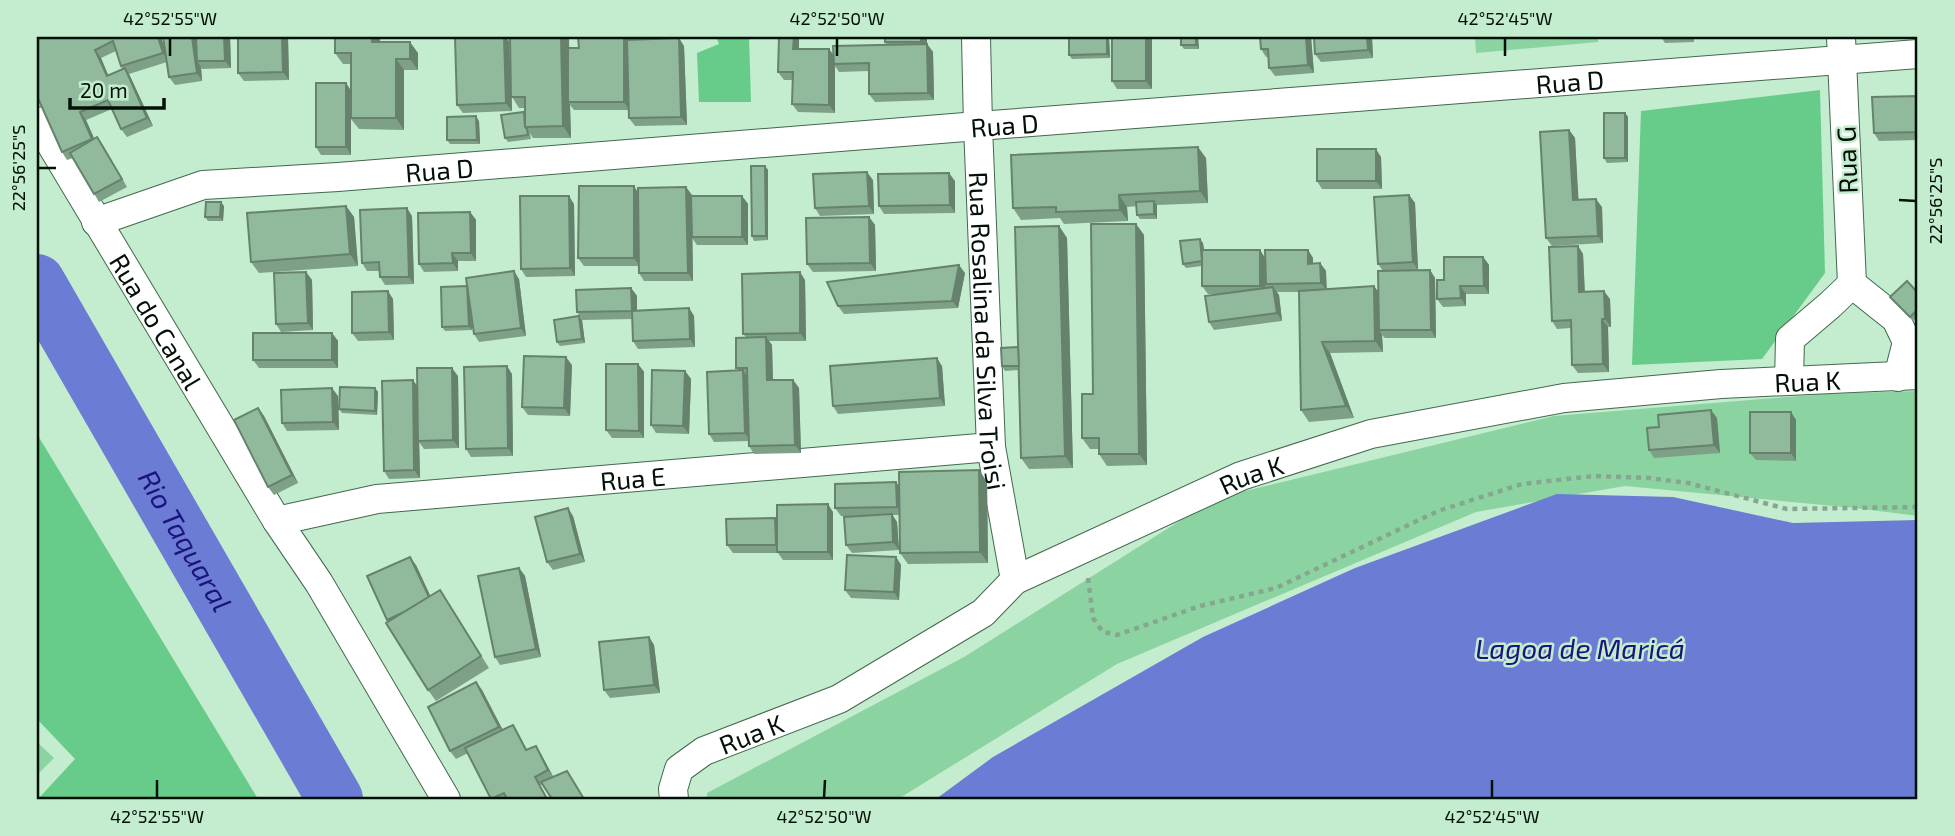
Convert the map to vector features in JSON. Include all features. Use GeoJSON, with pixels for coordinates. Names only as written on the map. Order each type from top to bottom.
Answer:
{"type":"FeatureCollection","features":[{"type":"Feature","properties":{"kind":"street","name":"Rua Rosalina da Silva Troisi"},"geometry":{"type":"LineString","coordinates":[[976,37],[991,447],[1015,580]]}},
{"type":"Feature","properties":{"kind":"street","name":"Rua D"},"geometry":{"type":"LineString","coordinates":[[96,222],[203,185],[352,176],[978,126],[1842,49],[1918,54]]}},
{"type":"Feature","properties":{"kind":"street","name":"Rua G"},"geometry":{"type":"LineString","coordinates":[[1842,49],[1852,284]]}},
{"type":"Feature","properties":{"kind":"street","name":"Rua do Canal"},"geometry":{"type":"LineString","coordinates":[[37,121],[278,521]]}},
{"type":"Feature","properties":{"kind":"street"},"geometry":{"type":"LineString","coordinates":[[1789,380],[1790,339],[1852,284],[1896,319],[1907,342],[1908,376]]}},
{"type":"Feature","properties":{"kind":"street","name":"Rua K"},"geometry":{"type":"LineString","coordinates":[[674,799],[673,789],[679,769],[704,751],[839,699],[984,612],[1015,580],[1241,476],[1371,434],[1564,398],[1721,384],[1908,376]]}},
{"type":"Feature","properties":{"kind":"street","name":"Rua E"},"geometry":{"type":"LineString","coordinates":[[278,521],[377,499],[991,447]]}},
{"type":"Feature","properties":{"kind":"street"},"geometry":{"type":"LineString","coordinates":[[278,521],[319,583],[446,799]]}},
{"type":"Feature","properties":{"kind":"path"},"geometry":{"type":"LineString","coordinates":[[1085,548],[1093,618],[1103,632],[1117,635],[1200,607],[1276,588],[1438,511],[1522,484],[1594,476],[1649,478],[1688,483],[1787,509],[1918,507]]}},
{"type":"Feature","properties":{"kind":"green space"},"geometry":{"type":"Polygon","coordinates":[[[716,37],[749,37],[751,102],[699,102],[697,53],[719,44],[716,37]]]}},
{"type":"Feature","properties":{"kind":"green space"},"geometry":{"type":"Polygon","coordinates":[[[1475,37],[1598,37],[1598,42],[1476,53],[1475,37]]]}},
{"type":"Feature","properties":{"kind":"green space"},"geometry":{"type":"Polygon","coordinates":[[[1820,90],[1825,273],[1762,359],[1632,365],[1641,111],[1820,90]]]}},
{"type":"Feature","properties":{"kind":"green space"},"geometry":{"type":"Polygon","coordinates":[[[1918,391],[1918,516],[1625,486],[1476,512],[1117,664],[898,799],[707,799],[707,793],[964,657],[1216,498],[1554,416],[1824,394],[1918,391]]]}},
{"type":"Feature","properties":{"kind":"green space"},"geometry":{"type":"Polygon","coordinates":[[[37,434],[258,799],[38,799],[75,759],[37,719],[37,434]]]}},
{"type":"Feature","properties":{"kind":"green space"},"geometry":{"type":"Polygon","coordinates":[[[37,742],[54,758],[37,775],[37,742]]]}},
{"type":"Feature","properties":{"kind":"water","name":"Lagoa de Maricá"},"geometry":{"type":"Polygon","coordinates":[[[1557,494],[1673,497],[1793,523],[1918,520],[1918,799],[936,799],[993,757],[1203,637],[1355,568],[1557,494]]]}},
{"type":"Feature","properties":{"kind":"building"},"geometry":{"type":"Polygon","coordinates":[[[37,37],[158,37],[163,53],[121,66],[113,41],[95,50],[107,76],[125,68],[147,118],[121,129],[108,100],[80,112],[92,139],[62,152],[37,96],[37,37]]]}},
{"type":"Feature","properties":{"kind":"building"},"geometry":{"type":"Polygon","coordinates":[[[163,37],[192,37],[197,73],[169,77],[163,37]]]}},
{"type":"Feature","properties":{"kind":"building"},"geometry":{"type":"Polygon","coordinates":[[[196,37],[224,37],[225,61],[197,61],[196,37]]]}},
{"type":"Feature","properties":{"kind":"building"},"geometry":{"type":"Polygon","coordinates":[[[238,37],[282,37],[283,72],[238,73],[238,37]]]}},
{"type":"Feature","properties":{"kind":"building"},"geometry":{"type":"Polygon","coordinates":[[[335,37],[372,37],[372,42],[410,42],[410,59],[396,59],[396,118],[351,118],[351,53],[335,53],[335,37]]]}},
{"type":"Feature","properties":{"kind":"building"},"geometry":{"type":"Polygon","coordinates":[[[455,37],[504,37],[506,103],[457,105],[455,37]]]}},
{"type":"Feature","properties":{"kind":"building"},"geometry":{"type":"Polygon","coordinates":[[[510,37],[561,37],[563,126],[525,127],[525,97],[511,97],[510,37]]]}},
{"type":"Feature","properties":{"kind":"building"},"geometry":{"type":"Polygon","coordinates":[[[578,37],[624,37],[624,102],[568,102],[568,48],[579,48],[578,37]]]}},
{"type":"Feature","properties":{"kind":"building"},"geometry":{"type":"Polygon","coordinates":[[[779,37],[794,37],[793,49],[829,49],[829,105],[792,104],[793,72],[778,72],[779,37]]]}},
{"type":"Feature","properties":{"kind":"building"},"geometry":{"type":"Polygon","coordinates":[[[885,37],[921,37],[921,42],[885,42],[885,37]]]}},
{"type":"Feature","properties":{"kind":"building"},"geometry":{"type":"Polygon","coordinates":[[[1069,37],[1107,37],[1107,54],[1069,55],[1069,37]]]}},
{"type":"Feature","properties":{"kind":"building"},"geometry":{"type":"Polygon","coordinates":[[[1112,37],[1146,37],[1146,81],[1112,81],[1112,37]]]}},
{"type":"Feature","properties":{"kind":"building"},"geometry":{"type":"Polygon","coordinates":[[[1181,37],[1196,37],[1196,45],[1181,45],[1181,37]]]}},
{"type":"Feature","properties":{"kind":"building"},"geometry":{"type":"Polygon","coordinates":[[[1260,37],[1306,37],[1308,65],[1269,68],[1268,49],[1261,49],[1260,37]]]}},
{"type":"Feature","properties":{"kind":"building"},"geometry":{"type":"Polygon","coordinates":[[[1314,37],[1367,37],[1368,50],[1315,54],[1314,37]]]}},
{"type":"Feature","properties":{"kind":"building"},"geometry":{"type":"Polygon","coordinates":[[[679,38],[681,117],[629,118],[627,40],[679,38]]]}},
{"type":"Feature","properties":{"kind":"building"},"geometry":{"type":"Polygon","coordinates":[[[927,44],[928,93],[869,94],[869,63],[834,64],[833,46],[927,44]]]}},
{"type":"Feature","properties":{"kind":"building"},"geometry":{"type":"Polygon","coordinates":[[[316,83],[346,83],[346,147],[316,147],[316,83]]]}},
{"type":"Feature","properties":{"kind":"building"},"geometry":{"type":"Polygon","coordinates":[[[1918,96],[1918,132],[1874,133],[1872,97],[1918,96]]]}},
{"type":"Feature","properties":{"kind":"building"},"geometry":{"type":"Polygon","coordinates":[[[524,112],[528,135],[505,138],[501,115],[524,112]]]}},
{"type":"Feature","properties":{"kind":"building"},"geometry":{"type":"Polygon","coordinates":[[[1604,113],[1625,113],[1625,158],[1604,158],[1604,113]]]}},
{"type":"Feature","properties":{"kind":"building"},"geometry":{"type":"Polygon","coordinates":[[[476,116],[477,140],[447,140],[447,117],[476,116]]]}},
{"type":"Feature","properties":{"kind":"building"},"geometry":{"type":"Polygon","coordinates":[[[1569,130],[1573,200],[1596,199],[1598,236],[1546,238],[1540,132],[1569,130]]]}},
{"type":"Feature","properties":{"kind":"building"},"geometry":{"type":"Polygon","coordinates":[[[97,137],[122,179],[94,194],[70,153],[97,137]]]}},
{"type":"Feature","properties":{"kind":"building"},"geometry":{"type":"Polygon","coordinates":[[[1198,147],[1200,191],[1119,195],[1120,210],[1056,212],[1056,207],[1013,208],[1011,155],[1198,147]]]}},
{"type":"Feature","properties":{"kind":"building"},"geometry":{"type":"Polygon","coordinates":[[[1317,149],[1376,149],[1376,181],[1317,181],[1317,149]]]}},
{"type":"Feature","properties":{"kind":"building"},"geometry":{"type":"Polygon","coordinates":[[[751,166],[765,166],[766,236],[752,236],[751,166]]]}},
{"type":"Feature","properties":{"kind":"building"},"geometry":{"type":"Polygon","coordinates":[[[867,172],[869,206],[815,208],[813,174],[867,172]]]}},
{"type":"Feature","properties":{"kind":"building"},"geometry":{"type":"Polygon","coordinates":[[[949,173],[950,205],[879,206],[878,174],[949,173]]]}},
{"type":"Feature","properties":{"kind":"building"},"geometry":{"type":"Polygon","coordinates":[[[579,186],[634,186],[634,258],[578,258],[579,186]]]}},
{"type":"Feature","properties":{"kind":"building"},"geometry":{"type":"Polygon","coordinates":[[[686,187],[688,273],[639,273],[638,188],[686,187]]]}},
{"type":"Feature","properties":{"kind":"building"},"geometry":{"type":"Polygon","coordinates":[[[1409,195],[1413,262],[1378,264],[1374,197],[1409,195]]]}},
{"type":"Feature","properties":{"kind":"building"},"geometry":{"type":"Polygon","coordinates":[[[520,196],[569,196],[570,268],[521,269],[520,196]]]}},
{"type":"Feature","properties":{"kind":"building"},"geometry":{"type":"Polygon","coordinates":[[[691,196],[742,196],[742,237],[692,237],[691,196]]]}},
{"type":"Feature","properties":{"kind":"building"},"geometry":{"type":"Polygon","coordinates":[[[1154,201],[1154,214],[1137,215],[1136,202],[1154,201]]]}},
{"type":"Feature","properties":{"kind":"building"},"geometry":{"type":"Polygon","coordinates":[[[206,202],[221,202],[220,217],[205,217],[206,202]]]}},
{"type":"Feature","properties":{"kind":"building"},"geometry":{"type":"Polygon","coordinates":[[[346,206],[350,254],[251,262],[247,213],[346,206]]]}},
{"type":"Feature","properties":{"kind":"building"},"geometry":{"type":"Polygon","coordinates":[[[407,208],[409,277],[380,277],[379,262],[362,263],[360,210],[407,208]]]}},
{"type":"Feature","properties":{"kind":"building"},"geometry":{"type":"Polygon","coordinates":[[[470,212],[471,253],[452,253],[453,263],[419,264],[418,213],[470,212]]]}},
{"type":"Feature","properties":{"kind":"building"},"geometry":{"type":"Polygon","coordinates":[[[869,217],[870,263],[807,264],[806,218],[869,217]]]}},
{"type":"Feature","properties":{"kind":"building"},"geometry":{"type":"Polygon","coordinates":[[[1091,224],[1136,224],[1139,454],[1099,454],[1099,438],[1082,438],[1082,394],[1093,394],[1091,224]]]}},
{"type":"Feature","properties":{"kind":"building"},"geometry":{"type":"Polygon","coordinates":[[[1059,226],[1065,456],[1021,458],[1015,227],[1059,226]]]}},
{"type":"Feature","properties":{"kind":"building"},"geometry":{"type":"Polygon","coordinates":[[[1200,239],[1202,261],[1183,264],[1180,241],[1200,239]]]}},
{"type":"Feature","properties":{"kind":"building"},"geometry":{"type":"Polygon","coordinates":[[[1578,246],[1579,292],[1604,291],[1603,364],[1572,365],[1571,320],[1552,321],[1549,247],[1578,246]]]}},
{"type":"Feature","properties":{"kind":"building"},"geometry":{"type":"Polygon","coordinates":[[[1202,250],[1260,250],[1260,286],[1202,286],[1202,250]]]}},
{"type":"Feature","properties":{"kind":"building"},"geometry":{"type":"Polygon","coordinates":[[[1265,250],[1308,250],[1308,264],[1320,263],[1321,283],[1266,284],[1265,250]]]}},
{"type":"Feature","properties":{"kind":"building"},"geometry":{"type":"Polygon","coordinates":[[[1444,257],[1483,257],[1484,286],[1460,286],[1461,298],[1437,299],[1437,280],[1444,280],[1444,257]]]}},
{"type":"Feature","properties":{"kind":"building"},"geometry":{"type":"Polygon","coordinates":[[[959,265],[952,301],[838,306],[827,282],[959,265]]]}},
{"type":"Feature","properties":{"kind":"building"},"geometry":{"type":"Polygon","coordinates":[[[1430,270],[1431,330],[1379,330],[1378,271],[1430,270]]]}},
{"type":"Feature","properties":{"kind":"building"},"geometry":{"type":"Polygon","coordinates":[[[514,271],[521,328],[474,334],[466,278],[514,271]]]}},
{"type":"Feature","properties":{"kind":"building"},"geometry":{"type":"Polygon","coordinates":[[[306,272],[308,323],[276,324],[274,273],[306,272]]]}},
{"type":"Feature","properties":{"kind":"building"},"geometry":{"type":"Polygon","coordinates":[[[800,272],[800,333],[743,334],[742,274],[800,272]]]}},
{"type":"Feature","properties":{"kind":"building"},"geometry":{"type":"Polygon","coordinates":[[[1907,281],[1918,293],[1918,309],[1910,317],[1890,297],[1907,281]]]}},
{"type":"Feature","properties":{"kind":"building"},"geometry":{"type":"Polygon","coordinates":[[[467,286],[469,326],[442,327],[441,287],[467,286]]]}},
{"type":"Feature","properties":{"kind":"building"},"geometry":{"type":"Polygon","coordinates":[[[1374,286],[1375,341],[1322,342],[1346,406],[1301,410],[1299,291],[1374,286]]]}},
{"type":"Feature","properties":{"kind":"building"},"geometry":{"type":"Polygon","coordinates":[[[1273,287],[1277,313],[1209,322],[1205,296],[1273,287]]]}},
{"type":"Feature","properties":{"kind":"building"},"geometry":{"type":"Polygon","coordinates":[[[631,288],[632,311],[577,312],[576,290],[631,288]]]}},
{"type":"Feature","properties":{"kind":"building"},"geometry":{"type":"Polygon","coordinates":[[[388,291],[389,332],[352,333],[352,292],[388,291]]]}},
{"type":"Feature","properties":{"kind":"building"},"geometry":{"type":"Polygon","coordinates":[[[689,308],[690,339],[633,341],[632,311],[689,308]]]}},
{"type":"Feature","properties":{"kind":"building"},"geometry":{"type":"Polygon","coordinates":[[[579,316],[582,339],[557,342],[554,320],[579,316]]]}},
{"type":"Feature","properties":{"kind":"building"},"geometry":{"type":"Polygon","coordinates":[[[253,333],[332,333],[332,360],[253,360],[253,333]]]}},
{"type":"Feature","properties":{"kind":"building"},"geometry":{"type":"Polygon","coordinates":[[[766,337],[767,380],[793,380],[795,445],[749,446],[747,368],[736,368],[736,338],[766,337]]]}},
{"type":"Feature","properties":{"kind":"building"},"geometry":{"type":"Polygon","coordinates":[[[1018,347],[1019,366],[1002,366],[1001,348],[1018,347]]]}},
{"type":"Feature","properties":{"kind":"building"},"geometry":{"type":"Polygon","coordinates":[[[524,356],[566,357],[564,408],[522,407],[524,356]]]}},
{"type":"Feature","properties":{"kind":"building"},"geometry":{"type":"Polygon","coordinates":[[[937,358],[940,398],[833,406],[830,366],[937,358]]]}},
{"type":"Feature","properties":{"kind":"building"},"geometry":{"type":"Polygon","coordinates":[[[606,364],[638,364],[639,431],[606,430],[606,364]]]}},
{"type":"Feature","properties":{"kind":"building"},"geometry":{"type":"Polygon","coordinates":[[[507,366],[508,448],[466,449],[464,367],[507,366]]]}},
{"type":"Feature","properties":{"kind":"building"},"geometry":{"type":"Polygon","coordinates":[[[417,368],[452,368],[453,440],[418,441],[417,368]]]}},
{"type":"Feature","properties":{"kind":"building"},"geometry":{"type":"Polygon","coordinates":[[[652,370],[685,371],[683,426],[651,425],[652,370]]]}},
{"type":"Feature","properties":{"kind":"building"},"geometry":{"type":"Polygon","coordinates":[[[743,370],[745,433],[709,434],[707,372],[743,370]]]}},
{"type":"Feature","properties":{"kind":"building"},"geometry":{"type":"Polygon","coordinates":[[[413,380],[414,470],[384,471],[382,381],[413,380]]]}},
{"type":"Feature","properties":{"kind":"building"},"geometry":{"type":"Polygon","coordinates":[[[340,387],[375,388],[375,411],[339,409],[340,387]]]}},
{"type":"Feature","properties":{"kind":"building"},"geometry":{"type":"Polygon","coordinates":[[[332,388],[333,422],[282,423],[281,390],[332,388]]]}},
{"type":"Feature","properties":{"kind":"building"},"geometry":{"type":"Polygon","coordinates":[[[258,408],[292,475],[268,487],[234,420],[258,408]]]}},
{"type":"Feature","properties":{"kind":"building"},"geometry":{"type":"Polygon","coordinates":[[[1711,410],[1714,445],[1649,450],[1647,428],[1659,427],[1658,415],[1711,410]]]}},
{"type":"Feature","properties":{"kind":"building"},"geometry":{"type":"Polygon","coordinates":[[[1750,412],[1791,412],[1791,453],[1750,453],[1750,412]]]}},
{"type":"Feature","properties":{"kind":"building"},"geometry":{"type":"Polygon","coordinates":[[[979,470],[980,552],[900,553],[899,472],[979,470]]]}},
{"type":"Feature","properties":{"kind":"building"},"geometry":{"type":"Polygon","coordinates":[[[896,482],[897,507],[835,508],[835,484],[896,482]]]}},
{"type":"Feature","properties":{"kind":"building"},"geometry":{"type":"Polygon","coordinates":[[[828,504],[828,552],[777,552],[777,505],[828,504]]]}},
{"type":"Feature","properties":{"kind":"building"},"geometry":{"type":"Polygon","coordinates":[[[568,508],[580,554],[547,562],[535,517],[568,508]]]}},
{"type":"Feature","properties":{"kind":"building"},"geometry":{"type":"Polygon","coordinates":[[[892,514],[893,542],[846,545],[844,517],[892,514]]]}},
{"type":"Feature","properties":{"kind":"building"},"geometry":{"type":"Polygon","coordinates":[[[775,518],[776,545],[727,545],[726,519],[775,518]]]}},
{"type":"Feature","properties":{"kind":"building"},"geometry":{"type":"Polygon","coordinates":[[[847,555],[896,557],[894,592],[845,590],[847,555]]]}},
{"type":"Feature","properties":{"kind":"building"},"geometry":{"type":"Polygon","coordinates":[[[410,557],[429,597],[387,620],[367,576],[410,557]]]}},
{"type":"Feature","properties":{"kind":"building"},"geometry":{"type":"Polygon","coordinates":[[[519,568],[536,649],[495,657],[478,576],[519,568]]]}},
{"type":"Feature","properties":{"kind":"building"},"geometry":{"type":"Polygon","coordinates":[[[440,590],[481,656],[428,690],[386,623],[440,590]]]}},
{"type":"Feature","properties":{"kind":"building"},"geometry":{"type":"Polygon","coordinates":[[[649,637],[654,685],[604,690],[599,642],[649,637]]]}},
{"type":"Feature","properties":{"kind":"building"},"geometry":{"type":"Polygon","coordinates":[[[476,682],[499,727],[450,751],[428,707],[476,682]]]}},
{"type":"Feature","properties":{"kind":"building"},"geometry":{"type":"Polygon","coordinates":[[[513,725],[526,750],[536,746],[548,770],[535,777],[547,799],[507,799],[504,793],[491,799],[465,748],[513,725]]]}},
{"type":"Feature","properties":{"kind":"building"},"geometry":{"type":"Polygon","coordinates":[[[567,771],[584,799],[552,799],[541,782],[567,771]]]}},
{"type":"Feature","properties":{"kind":"waterway","name":"Rio Taquaral"},"geometry":{"type":"LineString","coordinates":[[37,282],[335,799]]}}]}
